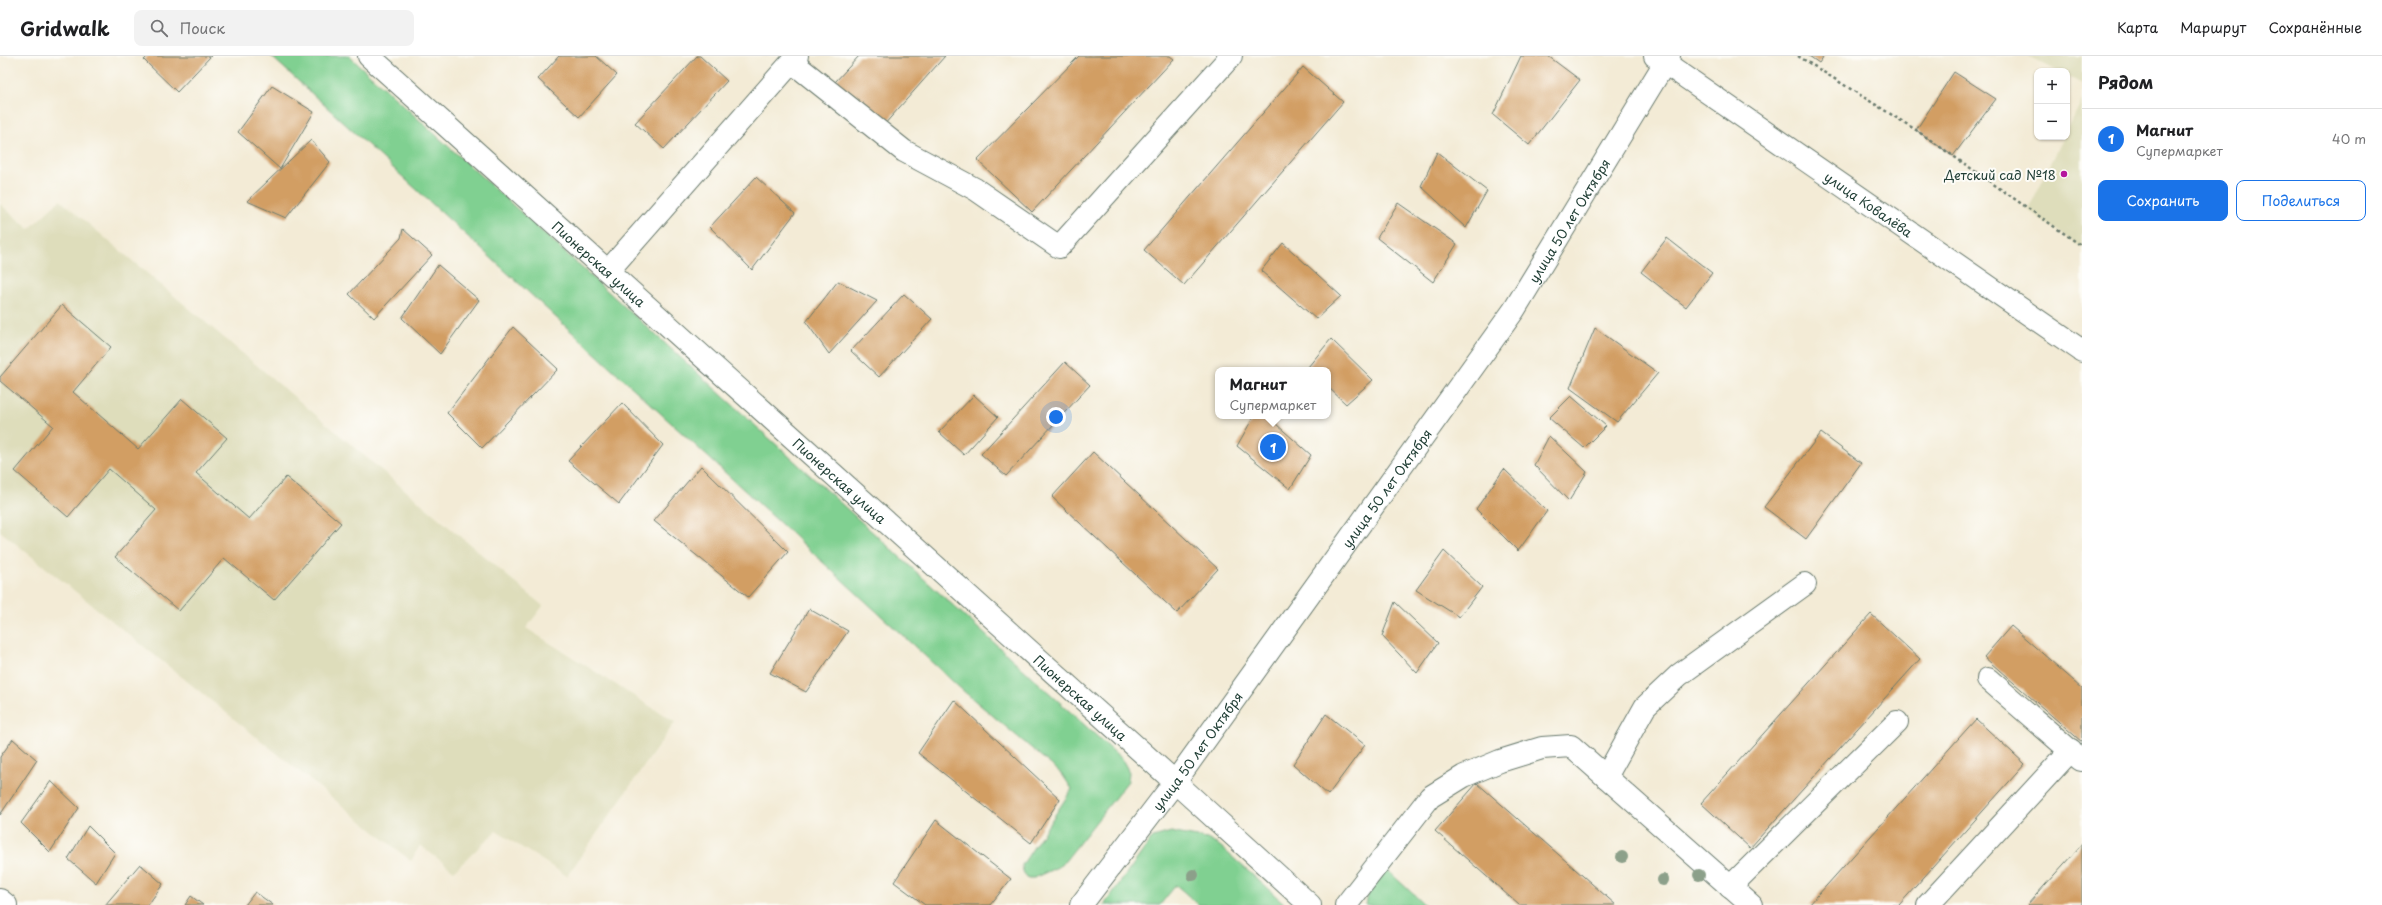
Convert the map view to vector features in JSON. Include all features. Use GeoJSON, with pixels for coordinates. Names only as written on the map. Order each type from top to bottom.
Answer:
{"type":"FeatureCollection","features":[{"type":"Feature","properties":{"kind":"main road","name":"Пионерская улица"},"geometry":{"type":"LineString","coordinates":[[369,56],[1310,905]]}},
{"type":"Feature","properties":{"kind":"main road"},"geometry":{"type":"LineString","coordinates":[[608,271],[794,59],[904,151],[975,189],[1059,247],[1231,56]]}},
{"type":"Feature","properties":{"kind":"main road","name":"улица Ковалёва"},"geometry":{"type":"LineString","coordinates":[[1663,59],[2082,351]]}},
{"type":"Feature","properties":{"kind":"main road","name":"улица 50 лет Октября"},"geometry":{"type":"LineString","coordinates":[[1081,905],[1175,782],[1514,310],[1663,59]]}},
{"type":"Feature","properties":{"kind":"main road"},"geometry":{"type":"LineString","coordinates":[[1606,777],[1645,707],[1662,690],[1679,675],[1805,584]]}},
{"type":"Feature","properties":{"kind":"main road"},"geometry":{"type":"LineString","coordinates":[[1928,905],[2076,755],[1988,679]]}},
{"type":"Feature","properties":{"kind":"main road"},"geometry":{"type":"LineString","coordinates":[[1730,887],[1897,722]]}},
{"type":"Feature","properties":{"kind":"main road"},"geometry":{"type":"LineString","coordinates":[[1346,905],[1430,797],[1464,776],[1500,760],[1542,748],[1571,746],[1751,905]]}},
{"type":"Feature","properties":{"kind":"main road"},"geometry":{"type":"LineString","coordinates":[[0,900],[6,905]]}},
{"type":"Feature","properties":{"kind":"path"},"geometry":{"type":"LineString","coordinates":[[1798,56],[1916,130],[2082,246]]}},
{"type":"Feature","properties":{"kind":"shaded area"},"geometry":{"type":"Polygon","coordinates":[[[2028,56],[2082,56],[2082,84],[2070,78],[2070,68],[2051,68],[2028,56]]]}},
{"type":"Feature","properties":{"kind":"shaded area","name":"Детский сад №18"},"geometry":{"type":"Polygon","coordinates":[[[2082,100],[2082,248],[2028,210],[2063,140],[2070,140],[2070,125],[2082,100]]]}},
{"type":"Feature","properties":{"kind":"shaded area"},"geometry":{"type":"Polygon","coordinates":[[[60,200],[543,606],[526,628],[675,722],[567,876],[496,831],[454,871],[420,845],[411,861],[0,531],[0,204],[29,229],[60,200]]]}},
{"type":"Feature","properties":{"kind":"green space"},"geometry":{"type":"Polygon","coordinates":[[[271,56],[349,56],[1122,759],[1129,772],[1128,781],[1062,865],[1034,878],[1028,878],[1023,872],[1022,865],[1072,789],[1062,774],[961,689],[271,56]]]}},
{"type":"Feature","properties":{"kind":"green space"},"geometry":{"type":"Polygon","coordinates":[[[1171,832],[1207,839],[1220,846],[1286,905],[1199,905],[1176,885],[1160,905],[1104,905],[1153,837],[1171,832]]]}},
{"type":"Feature","properties":{"kind":"green space"},"geometry":{"type":"Polygon","coordinates":[[[1384,867],[1425,905],[1366,905],[1369,889],[1384,867]]]}},
{"type":"Feature","properties":{"kind":"building"},"geometry":{"type":"Polygon","coordinates":[[[148,56],[211,56],[177,92],[144,60],[148,56]]]}},
{"type":"Feature","properties":{"kind":"building"},"geometry":{"type":"Polygon","coordinates":[[[559,56],[596,56],[617,75],[579,117],[538,79],[559,56]]]}},
{"type":"Feature","properties":{"kind":"building"},"geometry":{"type":"Polygon","coordinates":[[[697,56],[700,56],[727,81],[664,149],[635,123],[697,56]]]}},
{"type":"Feature","properties":{"kind":"building"},"geometry":{"type":"Polygon","coordinates":[[[859,56],[945,56],[883,126],[835,82],[859,56]]]}},
{"type":"Feature","properties":{"kind":"building"},"geometry":{"type":"Polygon","coordinates":[[[1079,56],[1170,56],[1174,59],[1032,212],[977,160],[1079,56]]]}},
{"type":"Feature","properties":{"kind":"building"},"geometry":{"type":"Polygon","coordinates":[[[1521,56],[1548,56],[1580,80],[1529,145],[1493,115],[1521,56]]]}},
{"type":"Feature","properties":{"kind":"building"},"geometry":{"type":"Polygon","coordinates":[[[1809,56],[1824,56],[1819,63],[1809,56]]]}},
{"type":"Feature","properties":{"kind":"building"},"geometry":{"type":"Polygon","coordinates":[[[1303,67],[1343,102],[1184,285],[1144,250],[1303,67]]]}},
{"type":"Feature","properties":{"kind":"building"},"geometry":{"type":"Polygon","coordinates":[[[1954,72],[1996,99],[1953,156],[1916,130],[1954,72]]]}},
{"type":"Feature","properties":{"kind":"building"},"geometry":{"type":"Polygon","coordinates":[[[272,86],[314,112],[280,169],[238,132],[272,86]]]}},
{"type":"Feature","properties":{"kind":"building"},"geometry":{"type":"Polygon","coordinates":[[[311,140],[330,162],[286,218],[247,201],[311,140]]]}},
{"type":"Feature","properties":{"kind":"building"},"geometry":{"type":"Polygon","coordinates":[[[1437,152],[1487,191],[1466,228],[1421,186],[1437,152]]]}},
{"type":"Feature","properties":{"kind":"building"},"geometry":{"type":"Polygon","coordinates":[[[756,177],[795,213],[752,270],[710,227],[756,177]]]}},
{"type":"Feature","properties":{"kind":"building"},"geometry":{"type":"Polygon","coordinates":[[[1398,203],[1457,244],[1433,282],[1377,238],[1398,203]]]}},
{"type":"Feature","properties":{"kind":"building"},"geometry":{"type":"Polygon","coordinates":[[[403,229],[432,255],[374,318],[349,294],[401,238],[403,229]]]}},
{"type":"Feature","properties":{"kind":"building"},"geometry":{"type":"Polygon","coordinates":[[[1667,238],[1712,273],[1686,307],[1641,272],[1667,238]]]}},
{"type":"Feature","properties":{"kind":"building"},"geometry":{"type":"Polygon","coordinates":[[[1283,243],[1341,296],[1316,319],[1261,271],[1283,243]]]}},
{"type":"Feature","properties":{"kind":"building"},"geometry":{"type":"Polygon","coordinates":[[[438,265],[479,300],[440,354],[402,318],[438,265]]]}},
{"type":"Feature","properties":{"kind":"building"},"geometry":{"type":"Polygon","coordinates":[[[838,281],[877,301],[829,354],[806,322],[838,281]]]}},
{"type":"Feature","properties":{"kind":"building"},"geometry":{"type":"Polygon","coordinates":[[[904,294],[932,319],[879,377],[851,351],[904,294]]]}},
{"type":"Feature","properties":{"kind":"building"},"geometry":{"type":"Polygon","coordinates":[[[62,305],[111,347],[73,392],[138,449],[182,399],[227,438],[196,473],[249,519],[286,477],[341,523],[274,600],[224,558],[179,611],[115,557],[156,510],[109,469],[68,517],[15,471],[53,426],[0,381],[0,377],[62,305]]]}},
{"type":"Feature","properties":{"kind":"building"},"geometry":{"type":"Polygon","coordinates":[[[513,327],[558,369],[482,448],[447,413],[513,327]]]}},
{"type":"Feature","properties":{"kind":"building"},"geometry":{"type":"Polygon","coordinates":[[[1595,328],[1658,373],[1617,422],[1570,388],[1595,328]]]}},
{"type":"Feature","properties":{"kind":"building"},"geometry":{"type":"Polygon","coordinates":[[[1331,339],[1373,380],[1346,404],[1331,390],[1331,367],[1308,367],[1331,339]]]}},
{"type":"Feature","properties":{"kind":"building"},"geometry":{"type":"Polygon","coordinates":[[[1065,362],[1090,385],[1006,476],[981,454],[1065,362]]]}},
{"type":"Feature","properties":{"kind":"building"},"geometry":{"type":"Polygon","coordinates":[[[974,395],[998,417],[964,455],[939,432],[974,395]]]}},
{"type":"Feature","properties":{"kind":"building"},"geometry":{"type":"Polygon","coordinates":[[[1571,396],[1606,426],[1584,448],[1549,418],[1571,396]]]}},
{"type":"Feature","properties":{"kind":"building"},"geometry":{"type":"Polygon","coordinates":[[[622,403],[663,445],[619,504],[568,461],[622,403]]]}},
{"type":"Feature","properties":{"kind":"building"},"geometry":{"type":"Polygon","coordinates":[[[1252,419],[1270,419],[1311,455],[1290,489],[1237,446],[1252,419]]]}},
{"type":"Feature","properties":{"kind":"building"},"geometry":{"type":"Polygon","coordinates":[[[1821,433],[1861,463],[1806,539],[1764,507],[1821,433]]]}},
{"type":"Feature","properties":{"kind":"building"},"geometry":{"type":"Polygon","coordinates":[[[1549,436],[1587,472],[1569,501],[1534,465],[1549,436]]]}},
{"type":"Feature","properties":{"kind":"building"},"geometry":{"type":"Polygon","coordinates":[[[1093,452],[1218,569],[1177,613],[1052,497],[1093,452]]]}},
{"type":"Feature","properties":{"kind":"building"},"geometry":{"type":"Polygon","coordinates":[[[701,466],[788,552],[748,597],[654,521],[701,466]]]}},
{"type":"Feature","properties":{"kind":"building"},"geometry":{"type":"Polygon","coordinates":[[[1504,469],[1547,511],[1518,551],[1476,509],[1504,469]]]}},
{"type":"Feature","properties":{"kind":"building"},"geometry":{"type":"Polygon","coordinates":[[[1444,551],[1482,587],[1459,617],[1416,590],[1444,551]]]}},
{"type":"Feature","properties":{"kind":"building"},"geometry":{"type":"Polygon","coordinates":[[[1395,602],[1438,643],[1417,673],[1382,636],[1395,602]]]}},
{"type":"Feature","properties":{"kind":"building"},"geometry":{"type":"Polygon","coordinates":[[[809,609],[848,631],[806,692],[770,673],[809,609]]]}},
{"type":"Feature","properties":{"kind":"building"},"geometry":{"type":"Polygon","coordinates":[[[1871,614],[1920,659],[1750,848],[1701,803],[1871,614]]]}},
{"type":"Feature","properties":{"kind":"building"},"geometry":{"type":"Polygon","coordinates":[[[2011,626],[2082,688],[2082,742],[1984,657],[2011,626]]]}},
{"type":"Feature","properties":{"kind":"building"},"geometry":{"type":"Polygon","coordinates":[[[954,700],[1060,799],[1031,843],[918,753],[954,700]]]}},
{"type":"Feature","properties":{"kind":"building"},"geometry":{"type":"Polygon","coordinates":[[[1326,714],[1365,745],[1328,795],[1293,764],[1326,714]]]}},
{"type":"Feature","properties":{"kind":"building"},"geometry":{"type":"Polygon","coordinates":[[[1976,719],[2025,764],[1899,905],[1809,905],[1976,719]]]}},
{"type":"Feature","properties":{"kind":"building"},"geometry":{"type":"Polygon","coordinates":[[[13,739],[37,760],[0,815],[0,757],[13,739]]]}},
{"type":"Feature","properties":{"kind":"building"},"geometry":{"type":"Polygon","coordinates":[[[51,781],[79,808],[50,852],[21,823],[51,781]]]}},
{"type":"Feature","properties":{"kind":"building"},"geometry":{"type":"Polygon","coordinates":[[[1477,783],[1616,905],[1519,905],[1435,831],[1477,783]]]}},
{"type":"Feature","properties":{"kind":"building"},"geometry":{"type":"Polygon","coordinates":[[[936,820],[1011,879],[990,905],[925,905],[894,882],[936,820]]]}},
{"type":"Feature","properties":{"kind":"building"},"geometry":{"type":"Polygon","coordinates":[[[88,826],[115,853],[96,883],[68,859],[88,826]]]}},
{"type":"Feature","properties":{"kind":"building"},"geometry":{"type":"Polygon","coordinates":[[[2082,844],[2082,905],[2027,905],[2082,844]]]}},
{"type":"Feature","properties":{"kind":"building"},"geometry":{"type":"Polygon","coordinates":[[[140,864],[163,884],[148,905],[105,905],[140,864]]]}},
{"type":"Feature","properties":{"kind":"building"},"geometry":{"type":"Polygon","coordinates":[[[255,892],[273,905],[245,905],[255,892]]]}},
{"type":"Feature","properties":{"kind":"building"},"geometry":{"type":"Polygon","coordinates":[[[191,896],[203,905],[185,905],[191,896]]]}},
{"type":"Feature","properties":{"kind":"place","name":"Детский сад №18"},"geometry":{"type":"Point","coordinates":[2064,174]}},
{"type":"Feature","properties":{"kind":"place","name":"Магнит"},"geometry":{"type":"Point","coordinates":[1273,447]}}]}
